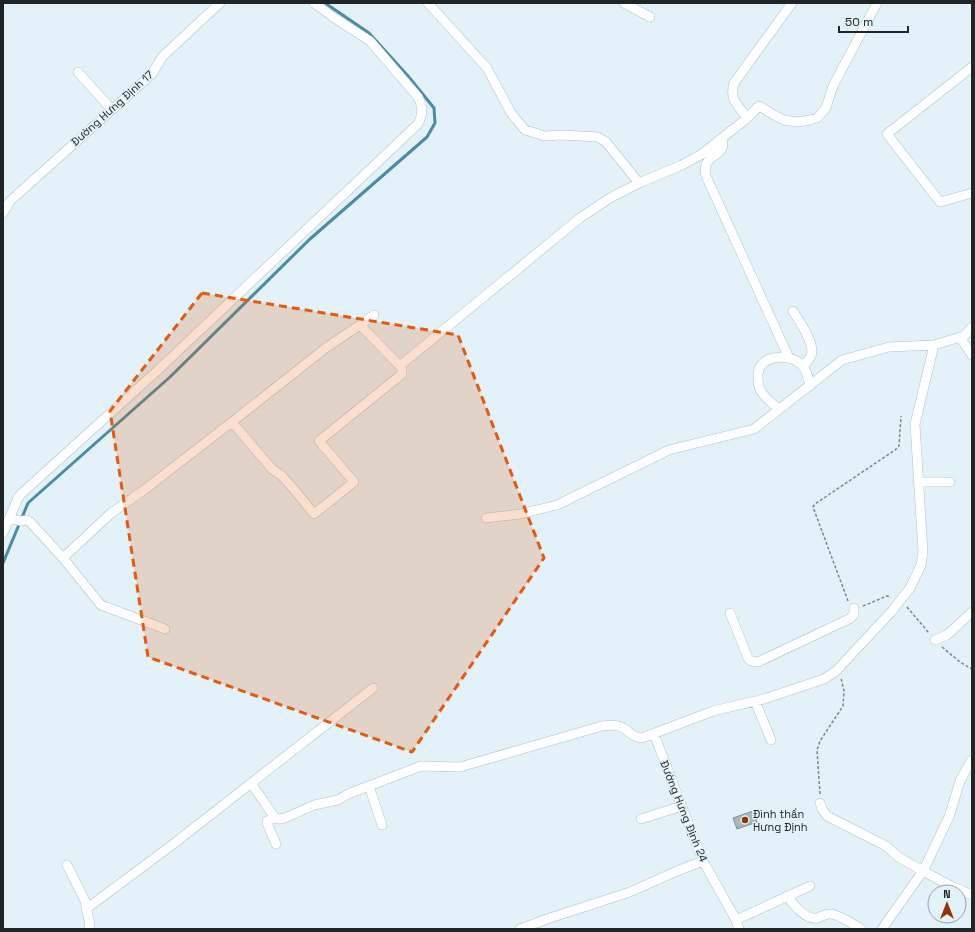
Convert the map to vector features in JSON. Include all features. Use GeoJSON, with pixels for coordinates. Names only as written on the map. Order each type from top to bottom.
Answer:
{"type":"FeatureCollection","features":[{"type":"Feature","properties":{"kind":"street","name":"Đường Hưng Định 17"},"geometry":{"type":"LineString","coordinates":[[3,213],[10,201],[152,74],[162,57],[220,3]]}},
{"type":"Feature","properties":{"kind":"street"},"geometry":{"type":"LineString","coordinates":[[3,533],[13,519],[18,498],[21,494],[158,370],[418,124],[421,118],[422,104],[418,97],[370,41],[333,18],[314,3]]}},
{"type":"Feature","properties":{"kind":"street"},"geometry":{"type":"LineString","coordinates":[[428,3],[487,68],[511,113],[525,130],[545,136],[562,135],[598,137],[606,142],[639,183]]}},
{"type":"Feature","properties":{"kind":"street"},"geometry":{"type":"LineString","coordinates":[[624,3],[650,17]]}},
{"type":"Feature","properties":{"kind":"street"},"geometry":{"type":"LineString","coordinates":[[747,118],[733,100],[732,92],[734,83],[792,3]]}},
{"type":"Feature","properties":{"kind":"street"},"geometry":{"type":"LineString","coordinates":[[401,367],[580,218],[610,198],[639,183],[682,165],[702,154],[747,118],[759,106],[784,120],[797,122],[817,118],[826,108],[833,86],[877,3]]}},
{"type":"Feature","properties":{"kind":"street"},"geometry":{"type":"LineString","coordinates":[[972,67],[887,134],[940,202],[972,193]]}},
{"type":"Feature","properties":{"kind":"street"},"geometry":{"type":"LineString","coordinates":[[78,72],[112,110]]}},
{"type":"Feature","properties":{"kind":"street"},"geometry":{"type":"LineString","coordinates":[[722,139],[723,146],[721,150],[709,159],[706,164],[706,176],[789,358]]}},
{"type":"Feature","properties":{"kind":"street"},"geometry":{"type":"LineString","coordinates":[[793,311],[811,346],[811,355],[803,367]]}},
{"type":"Feature","properties":{"kind":"street"},"geometry":{"type":"LineString","coordinates":[[63,558],[110,514],[144,490],[327,347],[374,315]]}},
{"type":"Feature","properties":{"kind":"street"},"geometry":{"type":"LineString","coordinates":[[232,422],[272,469],[281,475],[292,487],[314,514],[354,482],[319,441],[402,374],[401,367],[360,325]]}},
{"type":"Feature","properties":{"kind":"street"},"geometry":{"type":"LineString","coordinates":[[486,518],[520,514],[556,505],[669,450],[754,429],[842,360],[889,347],[934,345],[964,336],[972,327]]}},
{"type":"Feature","properties":{"kind":"street"},"geometry":{"type":"LineString","coordinates":[[960,337],[972,355]]}},
{"type":"Feature","properties":{"kind":"street"},"geometry":{"type":"LineString","coordinates":[[276,844],[267,823],[275,818],[282,819],[314,805],[333,802],[348,794],[421,766],[460,767],[602,726],[614,725],[624,728],[634,737],[642,738],[714,711],[809,685],[824,679],[839,668],[901,600],[910,588],[921,565],[923,537],[915,424],[934,345]]}},
{"type":"Feature","properties":{"kind":"street"},"geometry":{"type":"LineString","coordinates":[[779,409],[764,396],[759,388],[757,371],[766,361],[781,356],[801,364],[807,372],[810,386]]}},
{"type":"Feature","properties":{"kind":"street"},"geometry":{"type":"LineString","coordinates":[[919,482],[950,482]]}},
{"type":"Feature","properties":{"kind":"street"},"geometry":{"type":"LineString","coordinates":[[13,519],[27,520],[30,522],[63,558],[101,605],[165,629]]}},
{"type":"Feature","properties":{"kind":"street"},"geometry":{"type":"LineString","coordinates":[[730,613],[748,658],[751,661],[758,662],[850,618],[854,614],[854,608]]}},
{"type":"Feature","properties":{"kind":"street"},"geometry":{"type":"LineString","coordinates":[[935,640],[944,637],[952,631],[972,612]]}},
{"type":"Feature","properties":{"kind":"street"},"geometry":{"type":"LineString","coordinates":[[86,909],[172,845],[373,688]]}},
{"type":"Feature","properties":{"kind":"street"},"geometry":{"type":"LineString","coordinates":[[755,701],[771,740]]}},
{"type":"Feature","properties":{"kind":"street","name":"Đường Hưng Định 24"},"geometry":{"type":"LineString","coordinates":[[654,734],[703,861],[738,925]]}},
{"type":"Feature","properties":{"kind":"street"},"geometry":{"type":"LineString","coordinates":[[882,929],[923,871],[949,817],[960,781],[970,761],[972,760]]}},
{"type":"Feature","properties":{"kind":"street"},"geometry":{"type":"LineString","coordinates":[[251,783],[275,818]]}},
{"type":"Feature","properties":{"kind":"street"},"geometry":{"type":"LineString","coordinates":[[370,786],[382,826]]}},
{"type":"Feature","properties":{"kind":"street"},"geometry":{"type":"LineString","coordinates":[[820,803],[827,816],[886,846],[900,858],[923,871],[972,895]]}},
{"type":"Feature","properties":{"kind":"street"},"geometry":{"type":"LineString","coordinates":[[641,819],[682,806]]}},
{"type":"Feature","properties":{"kind":"street"},"geometry":{"type":"LineString","coordinates":[[520,929],[630,892],[703,861]]}},
{"type":"Feature","properties":{"kind":"street"},"geometry":{"type":"LineString","coordinates":[[67,865],[85,901],[90,925],[89,929]]}},
{"type":"Feature","properties":{"kind":"street"},"geometry":{"type":"LineString","coordinates":[[738,925],[787,896],[810,886]]}},
{"type":"Feature","properties":{"kind":"street"},"geometry":{"type":"LineString","coordinates":[[787,896],[796,907],[808,916],[815,918],[830,914],[836,915],[861,929]]}},
{"type":"Feature","properties":{"kind":"path"},"geometry":{"type":"LineString","coordinates":[[901,416],[899,446],[814,504],[813,507],[849,602],[854,608],[887,596],[901,600],[935,640],[960,662],[972,669]]}},
{"type":"Feature","properties":{"kind":"path"},"geometry":{"type":"LineString","coordinates":[[820,803],[817,750],[820,742],[843,706],[844,691],[839,668]]}},
{"type":"Feature","properties":{"kind":"highlighted area"},"geometry":{"type":"Polygon","coordinates":[[[202,293],[458,335],[544,558],[412,752],[148,657],[110,411],[202,293]]]}},
{"type":"Feature","properties":{"kind":"building","name":"Đình thần Hưng Định"},"geometry":{"type":"Polygon","coordinates":[[[753,811],[757,822],[737,829],[733,818],[753,811]]]}},
{"type":"Feature","properties":{"kind":"waterway"},"geometry":{"type":"LineString","coordinates":[[3,563],[28,503],[170,377],[310,239],[427,137],[435,123],[434,108],[408,76],[369,33],[325,3]]}},
{"type":"Feature","properties":{"kind":"place","name":"Đình thần Hưng Định"},"geometry":{"type":"Point","coordinates":[745,820]}}]}
